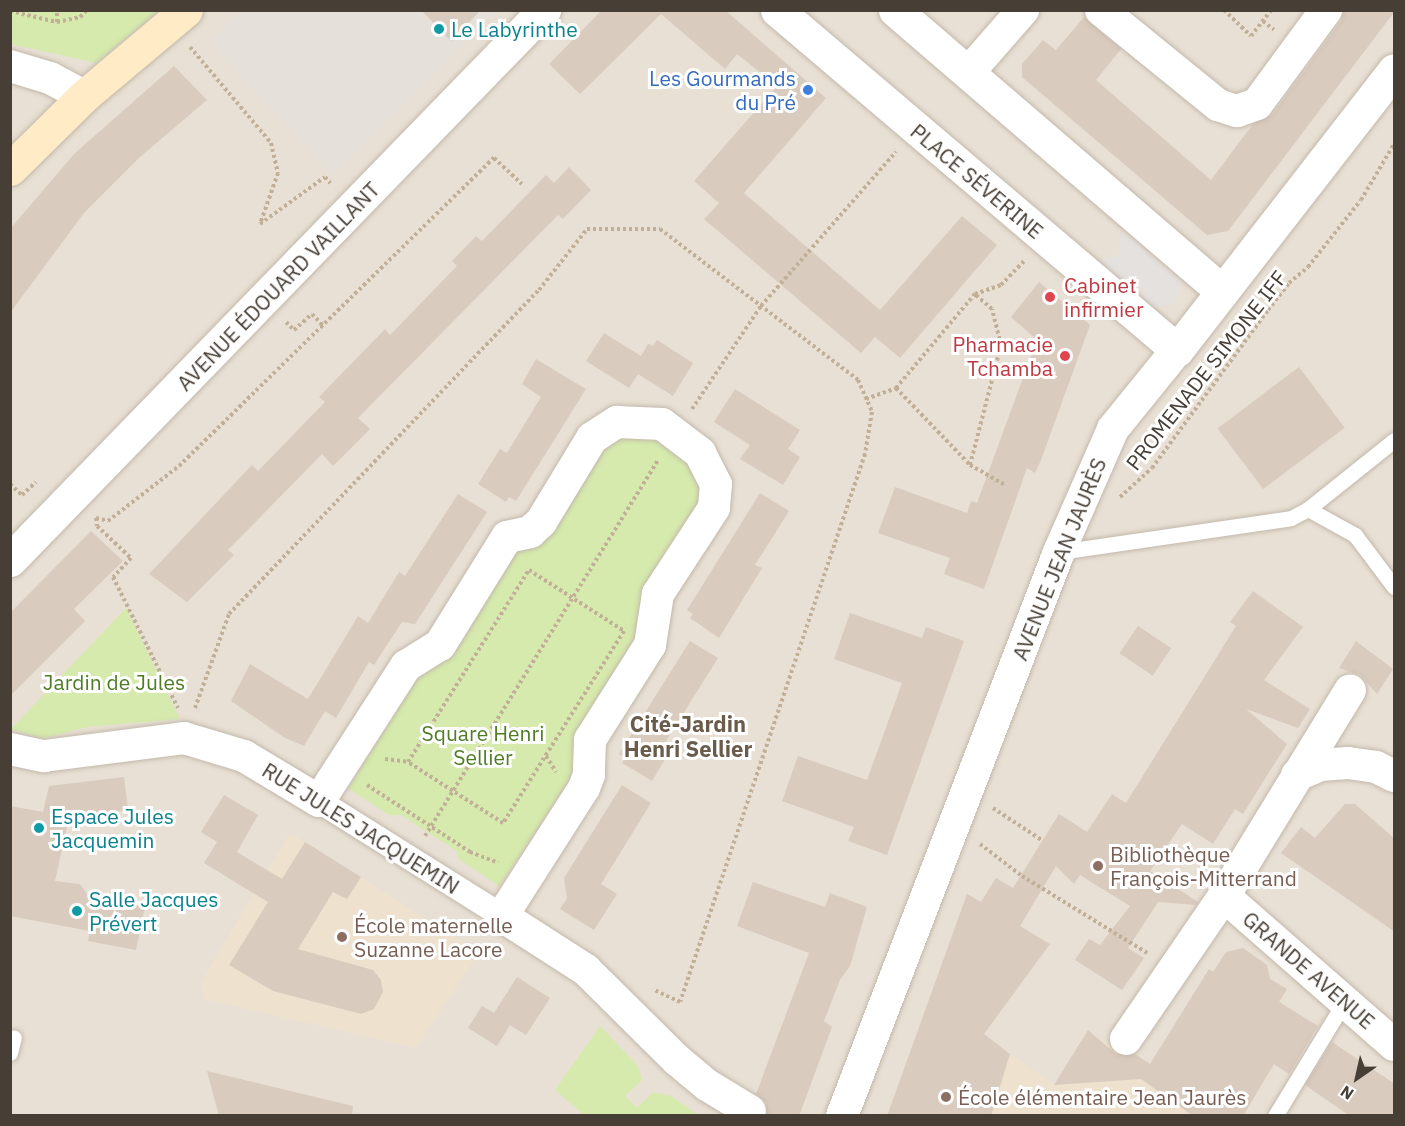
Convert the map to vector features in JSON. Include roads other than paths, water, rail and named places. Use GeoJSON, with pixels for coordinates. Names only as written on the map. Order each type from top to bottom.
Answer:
{"type":"FeatureCollection","features":[{"type":"Feature","properties":{"kind":"main road"},"geometry":{"type":"LineString","coordinates":[[10,169],[84,96],[186,10]]}},
{"type":"Feature","properties":{"kind":"street","name":"AVENUE ÉDOUARD VAILLANT"},"geometry":{"type":"LineString","coordinates":[[10,560],[87,506],[354,207],[544,10]]}},
{"type":"Feature","properties":{"kind":"street","name":"PLACE SÉVERINE"},"geometry":{"type":"LineString","coordinates":[[777,10],[1178,350]]}},
{"type":"Feature","properties":{"kind":"street"},"geometry":{"type":"LineString","coordinates":[[895,10],[1222,291]]}},
{"type":"Feature","properties":{"kind":"street"},"geometry":{"type":"LineString","coordinates":[[968,73],[1023,10]]}},
{"type":"Feature","properties":{"kind":"street"},"geometry":{"type":"LineString","coordinates":[[1101,10],[1218,105],[1237,111],[1257,104],[1326,10]]}},
{"type":"Feature","properties":{"kind":"street"},"geometry":{"type":"LineString","coordinates":[[10,66],[50,78],[84,96]]}},
{"type":"Feature","properties":{"kind":"street","name":"AVENUE JEAN JAURÈS"},"geometry":{"type":"LineString","coordinates":[[842,1116],[1059,552],[1113,429],[1178,350],[1395,70]]}},
{"type":"Feature","properties":{"kind":"street"},"geometry":{"type":"LineString","coordinates":[[320,801],[406,666],[441,645],[507,537],[530,532],[541,522],[592,438],[604,428],[627,421],[662,424],[677,432],[693,444],[710,468],[717,484],[714,508],[658,594],[650,645],[590,740],[589,775],[584,788],[502,916]]}},
{"type":"Feature","properties":{"kind":"street"},"geometry":{"type":"LineString","coordinates":[[1126,1039],[1224,896],[1350,690]]}},
{"type":"Feature","properties":{"kind":"street","name":"RUE JULES JACQUEMIN"},"geometry":{"type":"LineString","coordinates":[[10,749],[44,756],[186,733],[244,756],[320,801],[586,970],[677,1060],[707,1085],[750,1111]]}},
{"type":"Feature","properties":{"kind":"street"},"geometry":{"type":"LineString","coordinates":[[1297,775],[1320,765],[1348,763],[1376,767],[1395,776]]}},
{"type":"Feature","properties":{"kind":"street","name":"GRANDE AVENUE"},"geometry":{"type":"LineString","coordinates":[[1224,896],[1395,1045]]}},
{"type":"Feature","properties":{"kind":"lane"},"geometry":{"type":"LineString","coordinates":[[1059,552],[1291,519],[1308,509],[1395,440]]}},
{"type":"Feature","properties":{"kind":"lane"},"geometry":{"type":"LineString","coordinates":[[1308,509],[1355,535],[1395,587]]}},
{"type":"Feature","properties":{"kind":"lane"},"geometry":{"type":"LineString","coordinates":[[1275,1116],[1345,1001]]}},
{"type":"Feature","properties":{"kind":"lane"},"geometry":{"type":"LineString","coordinates":[[10,1053],[15,1037]]}},
{"type":"Feature","properties":{"kind":"place","name":"Le Labyrinthe"},"geometry":{"type":"Point","coordinates":[439,29]}},
{"type":"Feature","properties":{"kind":"place","name":"Les Gourmands du Pré"},"geometry":{"type":"Point","coordinates":[808,90]}},
{"type":"Feature","properties":{"kind":"place","name":"Cabinet infirmier"},"geometry":{"type":"Point","coordinates":[1050,297]}},
{"type":"Feature","properties":{"kind":"place","name":"Pharmacie Tchamba"},"geometry":{"type":"Point","coordinates":[1065,356]}},
{"type":"Feature","properties":{"kind":"place","name":"Espace Jules Jacquemin"},"geometry":{"type":"Point","coordinates":[39,828]}},
{"type":"Feature","properties":{"kind":"place","name":"Bibliothèque François-Mitterrand"},"geometry":{"type":"Point","coordinates":[1098,866]}},
{"type":"Feature","properties":{"kind":"place","name":"Salle Jacques Prévert"},"geometry":{"type":"Point","coordinates":[77,911]}},
{"type":"Feature","properties":{"kind":"place","name":"École maternelle Suzanne Lacore"},"geometry":{"type":"Point","coordinates":[342,937]}},
{"type":"Feature","properties":{"kind":"place","name":"École élémentaire Jean Jaurès"},"geometry":{"type":"Point","coordinates":[946,1097]}},
{"type":"Feature","properties":{"kind":"district","name":"Cité-Jardin Henri Sellier"},"geometry":{"type":"Point","coordinates":[688,736]}},
{"type":"Feature","properties":{"kind":"park label","name":"Jardin de Jules"},"geometry":{"type":"Point","coordinates":[114,682]}},
{"type":"Feature","properties":{"kind":"park label","name":"Square Henri Sellier"},"geometry":{"type":"Point","coordinates":[483,745]}}]}
